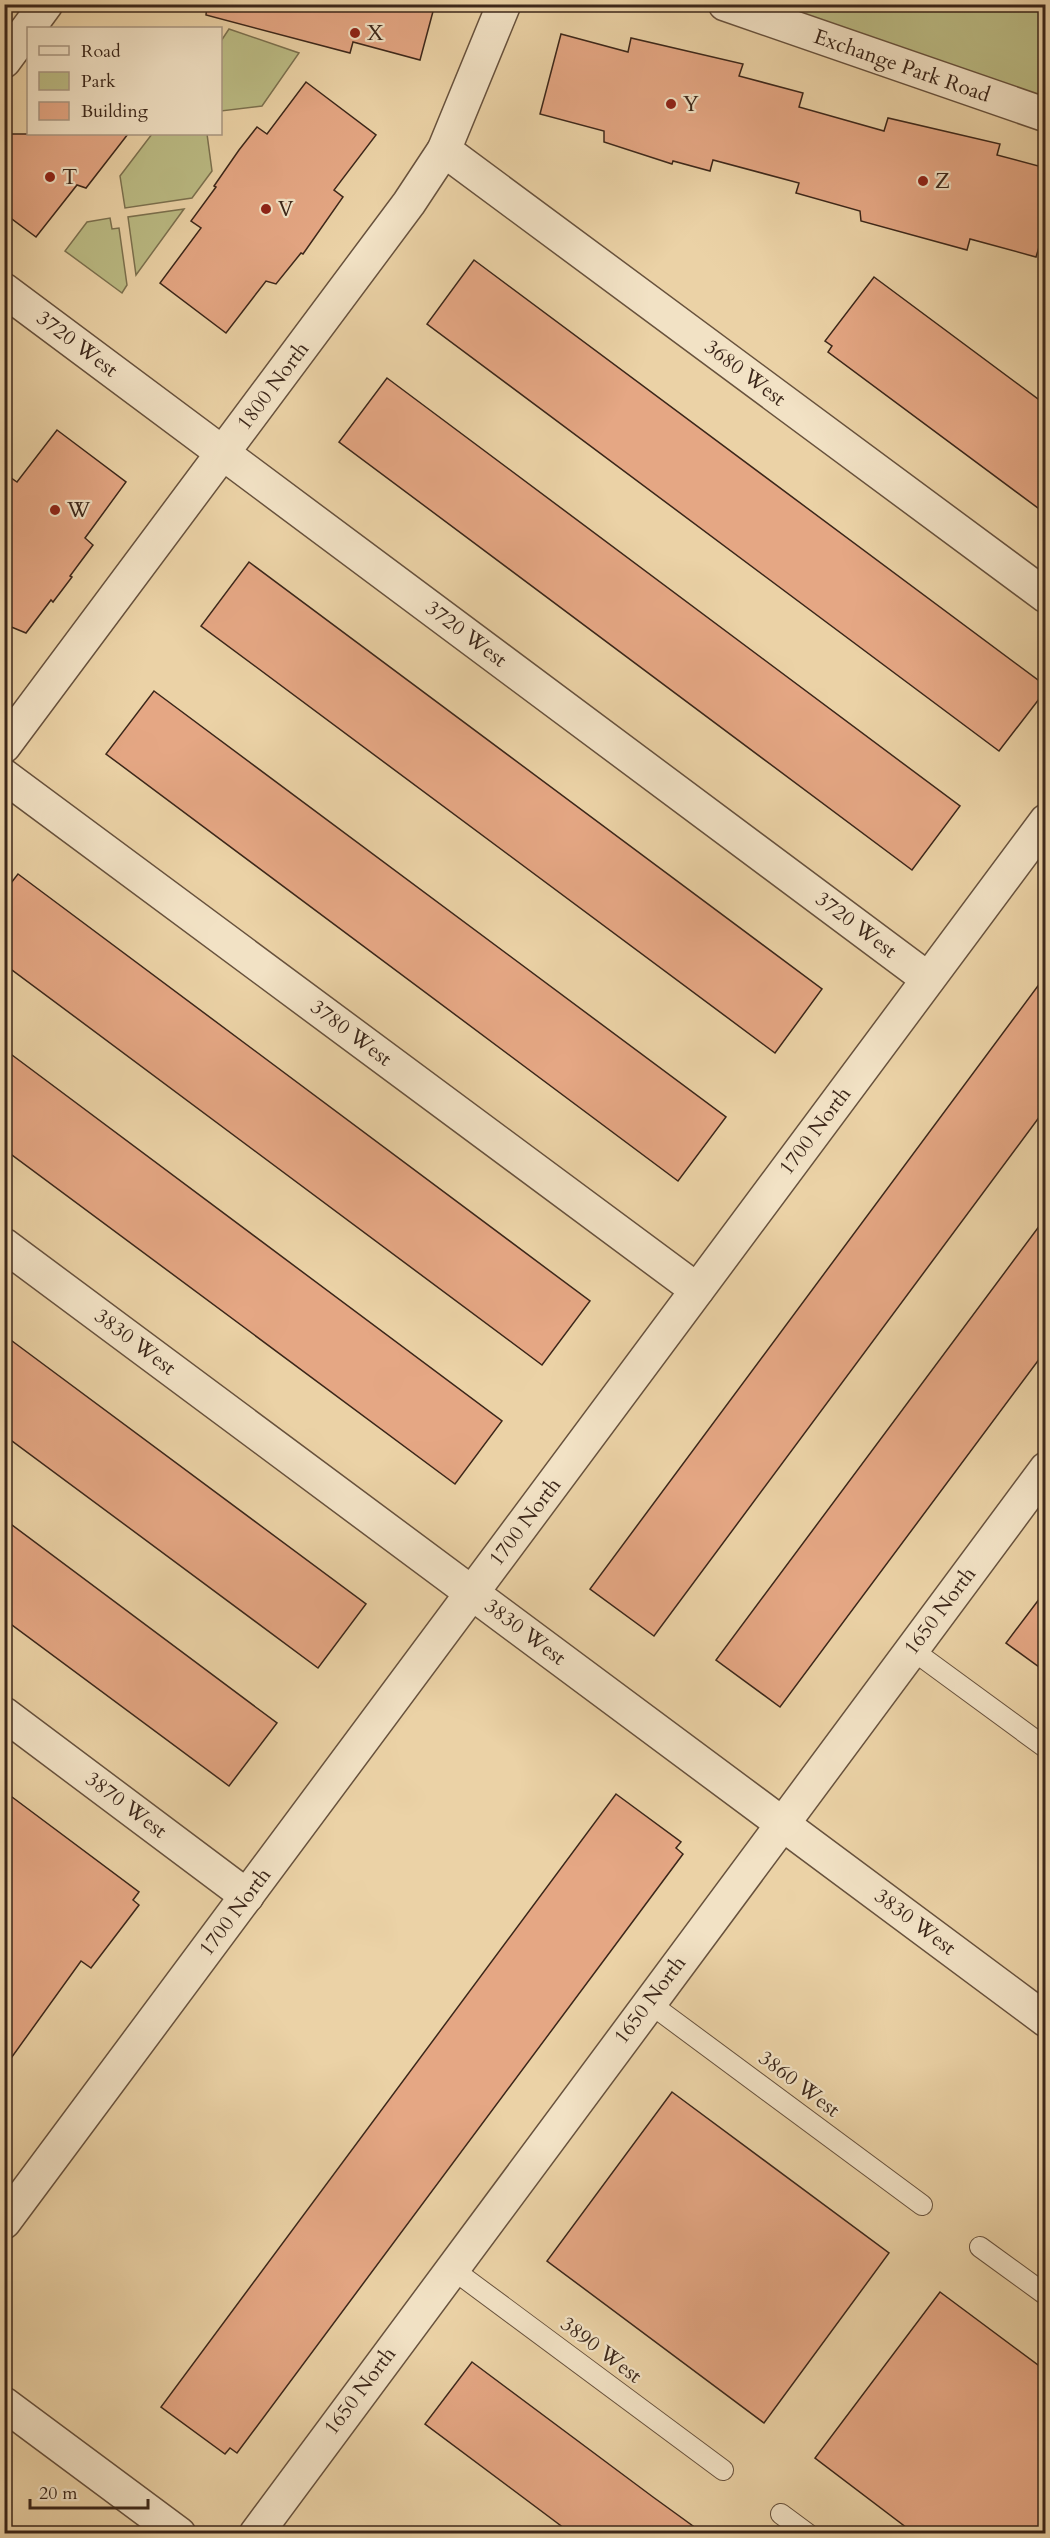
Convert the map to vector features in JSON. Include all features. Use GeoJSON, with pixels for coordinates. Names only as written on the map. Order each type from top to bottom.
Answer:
{"type":"FeatureCollection","features":[{"type":"Feature","properties":{"kind":"street"},"geometry":{"type":"LineString","coordinates":[[29,27],[46,4]]}},
{"type":"Feature","properties":{"kind":"street","name":"1800 North"},"geometry":{"type":"LineString","coordinates":[[4,746],[409,203],[444,150],[504,4]]}},
{"type":"Feature","properties":{"kind":"street","name":"Exchange Park Road"},"geometry":{"type":"LineString","coordinates":[[725,4],[1046,115]]}},
{"type":"Feature","properties":{"kind":"street"},"geometry":{"type":"LineString","coordinates":[[4,61],[27,30]]}},
{"type":"Feature","properties":{"kind":"street","name":"3680 West"},"geometry":{"type":"LineString","coordinates":[[444,150],[1046,596]]}},
{"type":"Feature","properties":{"kind":"street","name":"3720 West"},"geometry":{"type":"LineString","coordinates":[[4,290],[928,979]]}},
{"type":"Feature","properties":{"kind":"street","name":"3780 West"},"geometry":{"type":"LineString","coordinates":[[4,776],[697,1290]]}},
{"type":"Feature","properties":{"kind":"street","name":"1700 North"},"geometry":{"type":"LineString","coordinates":[[4,2222],[1046,820]]}},
{"type":"Feature","properties":{"kind":"street","name":"3830 West"},"geometry":{"type":"LineString","coordinates":[[4,1245],[1046,2020]]}},
{"type":"Feature","properties":{"kind":"street","name":"1650 North"},"geometry":{"type":"LineString","coordinates":[[256,2534],[648,2002],[1046,1469]]}},
{"type":"Feature","properties":{"kind":"street","name":"3870 West"},"geometry":{"type":"LineString","coordinates":[[4,1714],[247,1896]]}},
{"type":"Feature","properties":{"kind":"street"},"geometry":{"type":"LineString","coordinates":[[4,2404],[180,2534]]}},
{"type":"Feature","properties":{"kind":"lane"},"geometry":{"type":"LineString","coordinates":[[911,1649],[1046,1748]]}},
{"type":"Feature","properties":{"kind":"lane","name":"3860 West"},"geometry":{"type":"LineString","coordinates":[[648,2002],[922,2205]]}},
{"type":"Feature","properties":{"kind":"lane"},"geometry":{"type":"LineString","coordinates":[[980,2247],[1046,2295]]}},
{"type":"Feature","properties":{"kind":"lane","name":"3890 West"},"geometry":{"type":"LineString","coordinates":[[451,2268],[723,2470]]}},
{"type":"Feature","properties":{"kind":"lane"},"geometry":{"type":"LineString","coordinates":[[781,2514],[808,2534]]}},
{"type":"Feature","properties":{"kind":"green space"},"geometry":{"type":"Polygon","coordinates":[[[766,5],[1045,5],[1045,99],[766,5]]]}},
{"type":"Feature","properties":{"kind":"green space"},"geometry":{"type":"Polygon","coordinates":[[[229,29],[299,53],[262,106],[222,111],[222,40],[229,29]]]}},
{"type":"Feature","properties":{"kind":"green space"},"geometry":{"type":"Polygon","coordinates":[[[151,135],[207,135],[212,171],[192,198],[125,208],[120,176],[151,135]]]}},
{"type":"Feature","properties":{"kind":"green space"},"geometry":{"type":"Polygon","coordinates":[[[184,209],[136,275],[128,217],[184,209]]]}},
{"type":"Feature","properties":{"kind":"green space"},"geometry":{"type":"Polygon","coordinates":[[[110,218],[112,229],[119,228],[127,285],[122,293],[65,251],[87,222],[110,218]]]}},
{"type":"Feature","properties":{"kind":"building","name":"X"},"geometry":{"type":"Polygon","coordinates":[[[207,4],[435,4],[420,60],[353,42],[350,53],[206,15],[207,4]]]}},
{"type":"Feature","properties":{"kind":"building"},"geometry":{"type":"Polygon","coordinates":[[[561,34],[628,52],[631,38],[743,64],[739,76],[803,93],[799,107],[884,131],[888,118],[1000,144],[997,155],[1046,168],[1046,224],[1036,257],[970,239],[967,250],[861,221],[860,211],[796,193],[799,183],[713,160],[710,171],[673,161],[672,164],[604,142],[604,131],[540,114],[561,34]]]}},
{"type":"Feature","properties":{"kind":"building","name":"V"},"geometry":{"type":"Polygon","coordinates":[[[306,82],[376,135],[334,190],[343,197],[303,254],[301,253],[276,284],[266,281],[226,333],[160,283],[201,228],[191,221],[239,150],[257,127],[267,134],[306,82]]]}},
{"type":"Feature","properties":{"kind":"building","name":"T"},"geometry":{"type":"Polygon","coordinates":[[[4,134],[127,135],[86,188],[77,185],[36,237],[4,213],[4,134]]]}},
{"type":"Feature","properties":{"kind":"building"},"geometry":{"type":"Polygon","coordinates":[[[474,260],[1046,686],[1046,690],[999,751],[427,324],[474,260]]]}},
{"type":"Feature","properties":{"kind":"building"},"geometry":{"type":"Polygon","coordinates":[[[874,277],[1046,405],[1046,514],[828,352],[832,346],[825,341],[874,277]]]}},
{"type":"Feature","properties":{"kind":"building"},"geometry":{"type":"Polygon","coordinates":[[[387,378],[960,806],[912,870],[339,442],[387,378]]]}},
{"type":"Feature","properties":{"kind":"building","name":"W"},"geometry":{"type":"Polygon","coordinates":[[[57,430],[126,482],[85,538],[93,545],[70,576],[72,577],[26,633],[4,624],[4,473],[17,482],[57,430]]]}},
{"type":"Feature","properties":{"kind":"building"},"geometry":{"type":"Polygon","coordinates":[[[249,562],[822,989],[775,1053],[201,626],[249,562]]]}},
{"type":"Feature","properties":{"kind":"building"},"geometry":{"type":"Polygon","coordinates":[[[154,691],[726,1117],[678,1181],[106,754],[154,691]]]}},
{"type":"Feature","properties":{"kind":"building"},"geometry":{"type":"Polygon","coordinates":[[[18,874],[590,1301],[542,1365],[4,964],[4,892],[18,874]]]}},
{"type":"Feature","properties":{"kind":"building"},"geometry":{"type":"Polygon","coordinates":[[[1046,975],[1046,1108],[654,1636],[590,1589],[1046,975]]]}},
{"type":"Feature","properties":{"kind":"building"},"geometry":{"type":"Polygon","coordinates":[[[4,1049],[502,1421],[455,1484],[4,1149],[4,1049]]]}},
{"type":"Feature","properties":{"kind":"building"},"geometry":{"type":"Polygon","coordinates":[[[1046,1217],[1046,1350],[780,1707],[716,1660],[1046,1217]]]}},
{"type":"Feature","properties":{"kind":"building"},"geometry":{"type":"Polygon","coordinates":[[[4,1335],[366,1604],[318,1668],[4,1435],[4,1335]]]}},
{"type":"Feature","properties":{"kind":"building"},"geometry":{"type":"Polygon","coordinates":[[[4,1519],[277,1723],[229,1786],[4,1619],[4,1519]]]}},
{"type":"Feature","properties":{"kind":"building"},"geometry":{"type":"Polygon","coordinates":[[[1046,1590],[1046,1672],[1006,1643],[1046,1590]]]}},
{"type":"Feature","properties":{"kind":"building"},"geometry":{"type":"Polygon","coordinates":[[[4,1791],[139,1892],[133,1900],[139,1905],[91,1968],[81,1961],[4,2068],[4,1791]]]}},
{"type":"Feature","properties":{"kind":"building"},"geometry":{"type":"Polygon","coordinates":[[[616,1794],[681,1842],[676,1848],[683,1854],[237,2453],[230,2448],[225,2454],[161,2407],[616,1794]]]}},
{"type":"Feature","properties":{"kind":"building"},"geometry":{"type":"Polygon","coordinates":[[[672,2092],[889,2253],[764,2423],[547,2261],[672,2092]]]}},
{"type":"Feature","properties":{"kind":"building"},"geometry":{"type":"Polygon","coordinates":[[[940,2292],[1046,2371],[1046,2534],[915,2534],[815,2458],[940,2292]]]}},
{"type":"Feature","properties":{"kind":"building"},"geometry":{"type":"Polygon","coordinates":[[[472,2362],[704,2534],[572,2534],[425,2424],[472,2362]]]}},
{"type":"Feature","properties":{"kind":"place","name":"X"},"geometry":{"type":"Point","coordinates":[355,33]}},
{"type":"Feature","properties":{"kind":"place","name":"Y"},"geometry":{"type":"Point","coordinates":[671,104]}},
{"type":"Feature","properties":{"kind":"place","name":"T"},"geometry":{"type":"Point","coordinates":[50,177]}},
{"type":"Feature","properties":{"kind":"place","name":"Z"},"geometry":{"type":"Point","coordinates":[923,181]}},
{"type":"Feature","properties":{"kind":"place","name":"V"},"geometry":{"type":"Point","coordinates":[266,209]}},
{"type":"Feature","properties":{"kind":"place","name":"W"},"geometry":{"type":"Point","coordinates":[55,510]}}]}
